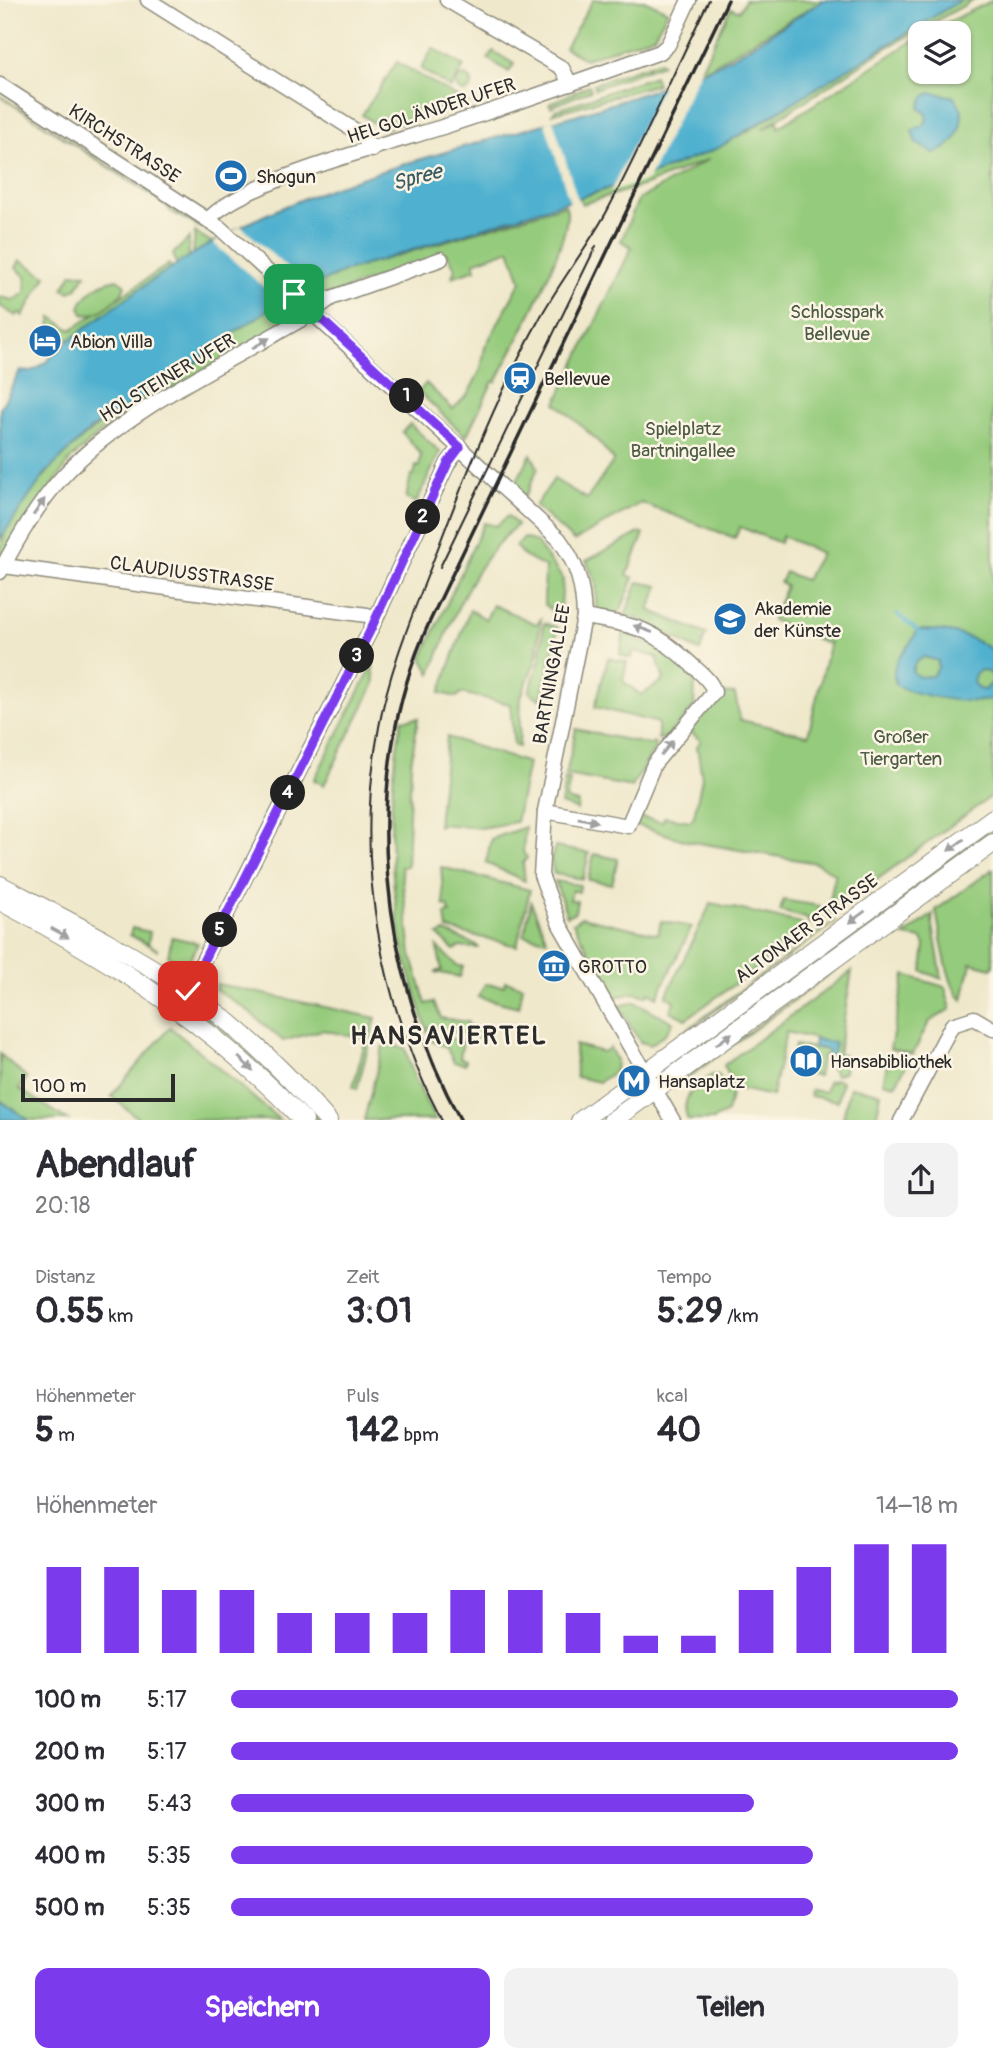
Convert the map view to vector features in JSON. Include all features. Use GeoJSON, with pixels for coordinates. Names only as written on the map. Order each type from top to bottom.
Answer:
{"type":"FeatureCollection","features":[{"type":"Feature","properties":{"kind":"main road","name":"ALTONAER STRASSE"},"geometry":{"type":"LineString","coordinates":[[581,1120],[993,818]]}},
{"type":"Feature","properties":{"kind":"main road"},"geometry":{"type":"LineString","coordinates":[[613,1120],[993,844]]}},
{"type":"Feature","properties":{"kind":"main road"},"geometry":{"type":"LineString","coordinates":[[0,885],[188,991],[264,1054],[327,1120]]}},
{"type":"Feature","properties":{"kind":"main road"},"geometry":{"type":"LineString","coordinates":[[0,901],[124,970],[179,1008],[230,1049],[303,1120]]}},
{"type":"Feature","properties":{"kind":"street"},"geometry":{"type":"LineString","coordinates":[[148,0],[362,135],[372,150]]}},
{"type":"Feature","properties":{"kind":"street"},"geometry":{"type":"LineString","coordinates":[[447,0],[562,68],[570,84]]}},
{"type":"Feature","properties":{"kind":"street","name":"HELGOLÄNDER UFER"},"geometry":{"type":"LineString","coordinates":[[209,219],[221,208],[289,176],[660,52],[668,45],[689,0]]}},
{"type":"Feature","properties":{"kind":"street","name":"KIRCHSTRASSE"},"geometry":{"type":"LineString","coordinates":[[0,85],[209,219],[294,294]]}},
{"type":"Feature","properties":{"kind":"street","name":"HOLSTEINER UFER"},"geometry":{"type":"LineString","coordinates":[[2,569],[45,498],[98,442],[121,425],[331,298],[441,259]]}},
{"type":"Feature","properties":{"kind":"street","name":"BARTNINGALLEE"},"geometry":{"type":"LineString","coordinates":[[294,294],[565,548],[583,585],[584,617],[545,811],[540,858],[547,897],[644,1072]]}},
{"type":"Feature","properties":{"kind":"street"},"geometry":{"type":"LineString","coordinates":[[179,1008],[376,619],[448,463],[460,447]]}},
{"type":"Feature","properties":{"kind":"street","name":"CLAUDIUSSTRASSE"},"geometry":{"type":"LineString","coordinates":[[2,569],[367,615],[376,619]]}},
{"type":"Feature","properties":{"kind":"street"},"geometry":{"type":"LineString","coordinates":[[545,811],[628,826],[654,764],[715,692],[708,680],[659,636],[623,623],[584,617]]}},
{"type":"Feature","properties":{"kind":"street"},"geometry":{"type":"LineString","coordinates":[[902,1120],[952,1025],[974,1018],[993,1030]]}},
{"type":"Feature","properties":{"kind":"street"},"geometry":{"type":"LineString","coordinates":[[644,1072],[672,1120]]}},
{"type":"Feature","properties":{"kind":"green space"},"geometry":{"type":"Polygon","coordinates":[[[593,0],[644,0],[668,11],[654,36],[585,59],[565,48],[593,0]]]}},
{"type":"Feature","properties":{"kind":"green space"},"geometry":{"type":"Polygon","coordinates":[[[745,0],[824,0],[699,73],[731,8],[739,11],[745,0]]]}},
{"type":"Feature","properties":{"kind":"green space"},"geometry":{"type":"Polygon","coordinates":[[[961,0],[974,0],[936,21],[925,21],[961,0]]]}},
{"type":"Feature","properties":{"kind":"green space"},"geometry":{"type":"Polygon","coordinates":[[[993,0],[993,795],[827,916],[835,874],[816,863],[687,841],[636,825],[639,817],[663,822],[664,817],[690,821],[694,816],[702,778],[697,746],[701,741],[689,731],[719,693],[735,694],[740,720],[808,735],[830,641],[828,644],[772,620],[786,586],[780,583],[785,572],[805,580],[821,553],[782,536],[780,543],[740,527],[735,538],[641,503],[574,541],[535,506],[554,479],[587,499],[614,460],[596,439],[556,403],[632,247],[621,241],[638,200],[709,159],[648,184],[582,204],[579,198],[651,175],[745,133],[908,31],[908,36],[762,129],[778,121],[779,127],[908,44],[908,84],[971,84],[971,21],[950,21],[993,0]]]}},
{"type":"Feature","properties":{"kind":"green space"},"geometry":{"type":"Polygon","coordinates":[[[433,48],[464,66],[451,88],[421,69],[433,48]]]}},
{"type":"Feature","properties":{"kind":"green space"},"geometry":{"type":"Polygon","coordinates":[[[493,51],[514,64],[509,72],[488,59],[493,51]]]}},
{"type":"Feature","properties":{"kind":"green space"},"geometry":{"type":"Polygon","coordinates":[[[660,61],[662,64],[595,89],[594,84],[660,61]]]}},
{"type":"Feature","properties":{"kind":"green space"},"geometry":{"type":"Polygon","coordinates":[[[397,62],[467,103],[422,114],[384,130],[362,115],[397,62]]]}},
{"type":"Feature","properties":{"kind":"green space"},"geometry":{"type":"Polygon","coordinates":[[[464,76],[470,78],[470,90],[464,92],[458,90],[456,84],[458,78],[464,76]]]}},
{"type":"Feature","properties":{"kind":"green space"},"geometry":{"type":"Polygon","coordinates":[[[654,76],[657,84],[552,114],[555,110],[654,76]]]}},
{"type":"Feature","properties":{"kind":"green space"},"geometry":{"type":"Polygon","coordinates":[[[589,85],[591,90],[551,107],[549,104],[589,85]]]}},
{"type":"Feature","properties":{"kind":"green space"},"geometry":{"type":"Polygon","coordinates":[[[0,96],[220,238],[170,211],[166,205],[0,96]]]}},
{"type":"Feature","properties":{"kind":"green space"},"geometry":{"type":"Polygon","coordinates":[[[565,205],[567,218],[553,264],[466,437],[419,392],[426,383],[453,409],[468,394],[481,369],[485,347],[521,281],[510,249],[474,262],[476,269],[452,277],[455,268],[447,253],[324,297],[308,287],[343,272],[565,205]]]}},
{"type":"Feature","properties":{"kind":"green space"},"geometry":{"type":"Polygon","coordinates":[[[195,232],[213,243],[193,255],[195,232]]]}},
{"type":"Feature","properties":{"kind":"green space"},"geometry":{"type":"Polygon","coordinates":[[[189,238],[189,258],[177,265],[173,254],[189,238]]]}},
{"type":"Feature","properties":{"kind":"green space"},"geometry":{"type":"Polygon","coordinates":[[[20,260],[46,276],[23,316],[19,313],[16,316],[0,306],[0,297],[13,300],[25,293],[26,277],[16,268],[20,260]]]}},
{"type":"Feature","properties":{"kind":"green space"},"geometry":{"type":"Polygon","coordinates":[[[169,264],[171,269],[69,340],[50,326],[52,317],[71,330],[169,264]]]}},
{"type":"Feature","properties":{"kind":"green space"},"geometry":{"type":"Polygon","coordinates":[[[72,273],[86,274],[76,289],[70,292],[63,289],[72,273]]]}},
{"type":"Feature","properties":{"kind":"green space"},"geometry":{"type":"Polygon","coordinates":[[[117,279],[125,285],[119,296],[102,310],[83,314],[80,307],[90,292],[117,279]]]}},
{"type":"Feature","properties":{"kind":"green space"},"geometry":{"type":"Polygon","coordinates":[[[277,303],[294,318],[107,427],[71,459],[0,563],[3,537],[10,523],[43,477],[62,457],[100,424],[191,367],[214,345],[277,303]]]}},
{"type":"Feature","properties":{"kind":"green space"},"geometry":{"type":"Polygon","coordinates":[[[410,424],[440,452],[416,503],[406,498],[411,475],[414,475],[416,466],[419,467],[421,454],[402,432],[410,424]]]}},
{"type":"Feature","properties":{"kind":"green space"},"geometry":{"type":"Polygon","coordinates":[[[531,454],[538,468],[525,497],[514,486],[531,454]]]}},
{"type":"Feature","properties":{"kind":"green space"},"geometry":{"type":"Polygon","coordinates":[[[508,516],[517,525],[501,540],[475,575],[455,614],[431,674],[422,658],[484,523],[496,526],[508,516]]]}},
{"type":"Feature","properties":{"kind":"green space"},"geometry":{"type":"Polygon","coordinates":[[[639,533],[644,534],[627,575],[634,578],[619,614],[596,611],[596,582],[586,561],[639,533]]]}},
{"type":"Feature","properties":{"kind":"green space"},"geometry":{"type":"Polygon","coordinates":[[[525,538],[536,542],[563,579],[560,618],[544,604],[545,567],[525,557],[515,546],[525,538]]]}},
{"type":"Feature","properties":{"kind":"green space"},"geometry":{"type":"Polygon","coordinates":[[[638,582],[659,586],[649,610],[706,634],[700,651],[646,622],[625,615],[638,582]]]}},
{"type":"Feature","properties":{"kind":"green space"},"geometry":{"type":"Polygon","coordinates":[[[493,605],[536,624],[541,619],[536,659],[521,697],[519,747],[514,745],[510,704],[461,693],[457,697],[440,693],[470,610],[486,619],[493,605]]]}},
{"type":"Feature","properties":{"kind":"green space"},"geometry":{"type":"Polygon","coordinates":[[[544,623],[558,628],[541,700],[529,692],[540,659],[544,623]]]}},
{"type":"Feature","properties":{"kind":"green space"},"geometry":{"type":"Polygon","coordinates":[[[624,632],[665,652],[695,678],[694,707],[666,738],[658,739],[658,723],[595,707],[608,658],[627,662],[623,681],[641,695],[664,680],[657,657],[634,651],[631,658],[620,655],[624,632]]]}},
{"type":"Feature","properties":{"kind":"green space"},"geometry":{"type":"Polygon","coordinates":[[[373,665],[375,683],[324,785],[314,780],[373,665]]]}},
{"type":"Feature","properties":{"kind":"green space"},"geometry":{"type":"Polygon","coordinates":[[[418,718],[411,764],[407,866],[401,867],[411,954],[426,1004],[434,1002],[441,1018],[468,1022],[467,1025],[485,1030],[483,1038],[429,1027],[427,1031],[402,943],[392,860],[392,803],[402,720],[418,718]]]}},
{"type":"Feature","properties":{"kind":"green space"},"geometry":{"type":"Polygon","coordinates":[[[576,729],[651,745],[653,742],[656,746],[632,787],[566,775],[576,729]]]}},
{"type":"Feature","properties":{"kind":"green space"},"geometry":{"type":"Polygon","coordinates":[[[447,737],[528,763],[516,822],[481,828],[441,824],[438,826],[447,737]]]}},
{"type":"Feature","properties":{"kind":"green space"},"geometry":{"type":"Polygon","coordinates":[[[565,779],[570,780],[566,800],[578,803],[577,810],[561,804],[565,779]]]}},
{"type":"Feature","properties":{"kind":"green space"},"geometry":{"type":"Polygon","coordinates":[[[993,826],[993,836],[927,885],[922,878],[993,826]]]}},
{"type":"Feature","properties":{"kind":"green space"},"geometry":{"type":"Polygon","coordinates":[[[525,827],[525,881],[486,863],[491,839],[525,827]]]}},
{"type":"Feature","properties":{"kind":"green space"},"geometry":{"type":"Polygon","coordinates":[[[555,847],[589,853],[583,879],[554,874],[551,860],[555,847]]]}},
{"type":"Feature","properties":{"kind":"green space"},"geometry":{"type":"Polygon","coordinates":[[[594,854],[618,859],[612,884],[588,880],[594,854]]]}},
{"type":"Feature","properties":{"kind":"green space"},"geometry":{"type":"Polygon","coordinates":[[[441,867],[530,890],[517,946],[447,929],[445,914],[450,913],[448,905],[444,906],[441,867]]]}},
{"type":"Feature","properties":{"kind":"green space"},"geometry":{"type":"Polygon","coordinates":[[[993,869],[993,965],[992,968],[971,963],[963,1000],[957,994],[948,973],[936,910],[993,869]]]}},
{"type":"Feature","properties":{"kind":"green space"},"geometry":{"type":"Polygon","coordinates":[[[919,880],[924,887],[853,938],[849,932],[919,880]]]}},
{"type":"Feature","properties":{"kind":"green space"},"geometry":{"type":"Polygon","coordinates":[[[555,881],[580,885],[579,892],[572,890],[570,900],[577,901],[575,912],[567,916],[555,881]]]}},
{"type":"Feature","properties":{"kind":"green space"},"geometry":{"type":"Polygon","coordinates":[[[783,900],[820,906],[818,918],[810,924],[806,918],[780,911],[783,900]]]}},
{"type":"Feature","properties":{"kind":"green space"},"geometry":{"type":"Polygon","coordinates":[[[531,902],[547,940],[524,935],[531,902]]]}},
{"type":"Feature","properties":{"kind":"green space"},"geometry":{"type":"Polygon","coordinates":[[[711,903],[800,923],[807,932],[686,1019],[670,1011],[675,1001],[666,996],[711,903]]]}},
{"type":"Feature","properties":{"kind":"green space"},"geometry":{"type":"Polygon","coordinates":[[[933,914],[942,979],[922,971],[925,945],[922,939],[904,936],[933,914]]]}},
{"type":"Feature","properties":{"kind":"green space"},"geometry":{"type":"Polygon","coordinates":[[[581,917],[658,934],[661,921],[692,927],[657,997],[649,992],[646,996],[636,993],[614,997],[573,923],[581,917]]]}},
{"type":"Feature","properties":{"kind":"green space"},"geometry":{"type":"Polygon","coordinates":[[[836,921],[654,1056],[652,1055],[836,921]]]}},
{"type":"Feature","properties":{"kind":"green space"},"geometry":{"type":"Polygon","coordinates":[[[132,928],[150,932],[148,944],[158,950],[130,935],[132,928]]]}},
{"type":"Feature","properties":{"kind":"green space"},"geometry":{"type":"Polygon","coordinates":[[[445,932],[477,945],[478,948],[460,947],[454,950],[438,935],[445,932]]]}},
{"type":"Feature","properties":{"kind":"green space"},"geometry":{"type":"Polygon","coordinates":[[[846,934],[850,940],[666,1075],[662,1068],[846,934]]]}},
{"type":"Feature","properties":{"kind":"green space"},"geometry":{"type":"Polygon","coordinates":[[[172,937],[198,943],[189,961],[181,963],[168,956],[172,937]]]}},
{"type":"Feature","properties":{"kind":"green space"},"geometry":{"type":"Polygon","coordinates":[[[437,947],[458,966],[463,966],[460,977],[435,972],[442,970],[437,947]]]}},
{"type":"Feature","properties":{"kind":"green space"},"geometry":{"type":"Polygon","coordinates":[[[850,959],[674,1088],[674,1086],[850,959]]]}},
{"type":"Feature","properties":{"kind":"green space"},"geometry":{"type":"Polygon","coordinates":[[[852,971],[838,1054],[846,1056],[844,1072],[836,1075],[831,1068],[834,1043],[786,1032],[772,1096],[735,1088],[724,1065],[852,971]]]}},
{"type":"Feature","properties":{"kind":"green space"},"geometry":{"type":"Polygon","coordinates":[[[905,975],[945,987],[951,1009],[929,1022],[913,1054],[890,1049],[905,975]]]}},
{"type":"Feature","properties":{"kind":"green space"},"geometry":{"type":"Polygon","coordinates":[[[505,981],[523,986],[519,1007],[478,997],[485,984],[504,986],[505,981]]]}},
{"type":"Feature","properties":{"kind":"green space"},"geometry":{"type":"Polygon","coordinates":[[[217,984],[376,1018],[357,1089],[353,1087],[366,1039],[322,1030],[283,1041],[247,1010],[215,989],[217,984]]]}},
{"type":"Feature","properties":{"kind":"green space"},"geometry":{"type":"Polygon","coordinates":[[[635,1002],[673,1022],[667,1032],[651,1045],[640,1042],[619,1006],[635,1002]]]}},
{"type":"Feature","properties":{"kind":"green space"},"geometry":{"type":"Polygon","coordinates":[[[204,1012],[241,1042],[320,1120],[310,1120],[199,1018],[204,1012]]]}},
{"type":"Feature","properties":{"kind":"green space"},"geometry":{"type":"Polygon","coordinates":[[[170,1027],[280,1120],[140,1120],[111,1096],[170,1027]]]}},
{"type":"Feature","properties":{"kind":"green space"},"geometry":{"type":"Polygon","coordinates":[[[429,1034],[463,1041],[460,1058],[466,1060],[465,1064],[454,1062],[446,1047],[431,1041],[429,1034]]]}},
{"type":"Feature","properties":{"kind":"green space"},"geometry":{"type":"Polygon","coordinates":[[[387,1044],[405,1048],[414,1077],[435,1120],[364,1120],[383,1046],[387,1044]]]}},
{"type":"Feature","properties":{"kind":"green space"},"geometry":{"type":"Polygon","coordinates":[[[575,1045],[603,1052],[610,1048],[616,1060],[615,1071],[599,1082],[576,1077],[575,1045]]]}},
{"type":"Feature","properties":{"kind":"green space"},"geometry":{"type":"Polygon","coordinates":[[[795,1045],[828,1050],[827,1055],[822,1055],[818,1076],[790,1070],[795,1045]]]}},
{"type":"Feature","properties":{"kind":"green space"},"geometry":{"type":"Polygon","coordinates":[[[0,1054],[27,1078],[19,1089],[68,1120],[29,1120],[0,1100],[0,1054]]]}},
{"type":"Feature","properties":{"kind":"green space"},"geometry":{"type":"Polygon","coordinates":[[[888,1060],[907,1064],[895,1085],[883,1082],[888,1060]]]}},
{"type":"Feature","properties":{"kind":"green space"},"geometry":{"type":"Polygon","coordinates":[[[712,1075],[718,1075],[732,1092],[727,1112],[713,1120],[688,1120],[685,1105],[690,1093],[712,1075]]]}},
{"type":"Feature","properties":{"kind":"green space"},"geometry":{"type":"Polygon","coordinates":[[[833,1079],[842,1081],[838,1101],[810,1096],[811,1090],[825,1092],[828,1081],[832,1082],[833,1079]]]}},
{"type":"Feature","properties":{"kind":"green space"},"geometry":{"type":"Polygon","coordinates":[[[850,1087],[881,1093],[876,1120],[843,1118],[850,1087]]]}},
{"type":"Feature","properties":{"kind":"water","name":"Spree"},"geometry":{"type":"Polygon","coordinates":[[[824,0],[961,0],[927,21],[908,21],[908,32],[718,148],[651,175],[343,272],[282,301],[215,345],[193,365],[91,429],[45,474],[0,539],[0,409],[20,371],[27,372],[40,366],[116,305],[164,273],[213,242],[263,216],[315,194],[642,94],[713,67],[824,0]]]}},
{"type":"Feature","properties":{"kind":"water"},"geometry":{"type":"Polygon","coordinates":[[[931,92],[954,97],[962,110],[961,125],[956,138],[947,147],[934,153],[916,143],[912,131],[926,123],[927,114],[919,108],[923,98],[931,92]]]}},
{"type":"Feature","properties":{"kind":"water"},"geometry":{"type":"Polygon","coordinates":[[[917,630],[938,630],[976,640],[993,651],[993,679],[990,673],[981,670],[975,674],[973,682],[978,689],[985,690],[993,682],[993,698],[972,701],[944,699],[896,685],[894,668],[917,630]],[[924,657],[915,663],[912,671],[919,677],[932,676],[938,668],[938,661],[924,657]]]}},
{"type":"Feature","properties":{"kind":"water"},"geometry":{"type":"Polygon","coordinates":[[[814,1039],[835,1043],[832,1056],[827,1055],[828,1050],[813,1047],[814,1039]]]}},
{"type":"Feature","properties":{"kind":"water"},"geometry":{"type":"Polygon","coordinates":[[[0,1100],[2,1102],[29,1120],[0,1120],[0,1100]]]}},
{"type":"Feature","properties":{"kind":"pier"},"geometry":{"type":"Polygon","coordinates":[[[702,67],[648,180],[610,192],[664,82],[702,67]]]}},
{"type":"Feature","properties":{"kind":"pier"},"geometry":{"type":"Polygon","coordinates":[[[553,120],[578,200],[570,203],[545,123],[553,120]]]}},
{"type":"Feature","properties":{"kind":"pier"},"geometry":{"type":"Polygon","coordinates":[[[241,226],[308,287],[280,301],[213,243],[241,226]]]}},
{"type":"Feature","properties":{"kind":"waterway"},"geometry":{"type":"LineString","coordinates":[[897,614],[917,630]]}},
{"type":"Feature","properties":{"kind":"tram line"},"geometry":{"type":"LineString","coordinates":[[442,1120],[402,1028],[378,929],[371,878],[369,828],[372,777],[384,704],[413,614],[498,401],[541,316],[606,213],[709,0]]}},
{"type":"Feature","properties":{"kind":"tram line"},"geometry":{"type":"LineString","coordinates":[[440,567],[596,246]]}},
{"type":"Feature","properties":{"kind":"railway"},"geometry":{"type":"LineString","coordinates":[[461,1120],[433,1064],[412,1003],[396,940],[388,875],[386,811],[392,746],[406,683],[429,623],[728,0]]}},
{"type":"Feature","properties":{"kind":"place","name":"Shogun"},"geometry":{"type":"Point","coordinates":[231,176]}},
{"type":"Feature","properties":{"kind":"place","name":"Abion Villa"},"geometry":{"type":"Point","coordinates":[45,341]}},
{"type":"Feature","properties":{"kind":"place","name":"Bellevue"},"geometry":{"type":"Point","coordinates":[520,378]}},
{"type":"Feature","properties":{"kind":"place","name":"Akademie der Künste"},"geometry":{"type":"Point","coordinates":[730,619]}},
{"type":"Feature","properties":{"kind":"place","name":"GROTTO"},"geometry":{"type":"Point","coordinates":[554,966]}},
{"type":"Feature","properties":{"kind":"place","name":"Hansabibliothek"},"geometry":{"type":"Point","coordinates":[806,1061]}},
{"type":"Feature","properties":{"kind":"place","name":"Hansaplatz"},"geometry":{"type":"Point","coordinates":[634,1081]}},
{"type":"Feature","properties":{"kind":"district","name":"HANSAVIERTEL"},"geometry":{"type":"Point","coordinates":[449,1035]}},
{"type":"Feature","properties":{"kind":"route"},"geometry":{"type":"LineString","coordinates":[[188,991],[369,633],[448,463],[460,447],[294,294]]}},
{"type":"Feature","properties":{"kind":"park label","name":"Schlosspark Bellevue"},"geometry":{"type":"Point","coordinates":[837,322]}},
{"type":"Feature","properties":{"kind":"park label","name":"Spielplatz Bartningallee"},"geometry":{"type":"Point","coordinates":[683,439]}},
{"type":"Feature","properties":{"kind":"park label","name":"Großer Tiergarten"},"geometry":{"type":"Point","coordinates":[901,747]}}]}
